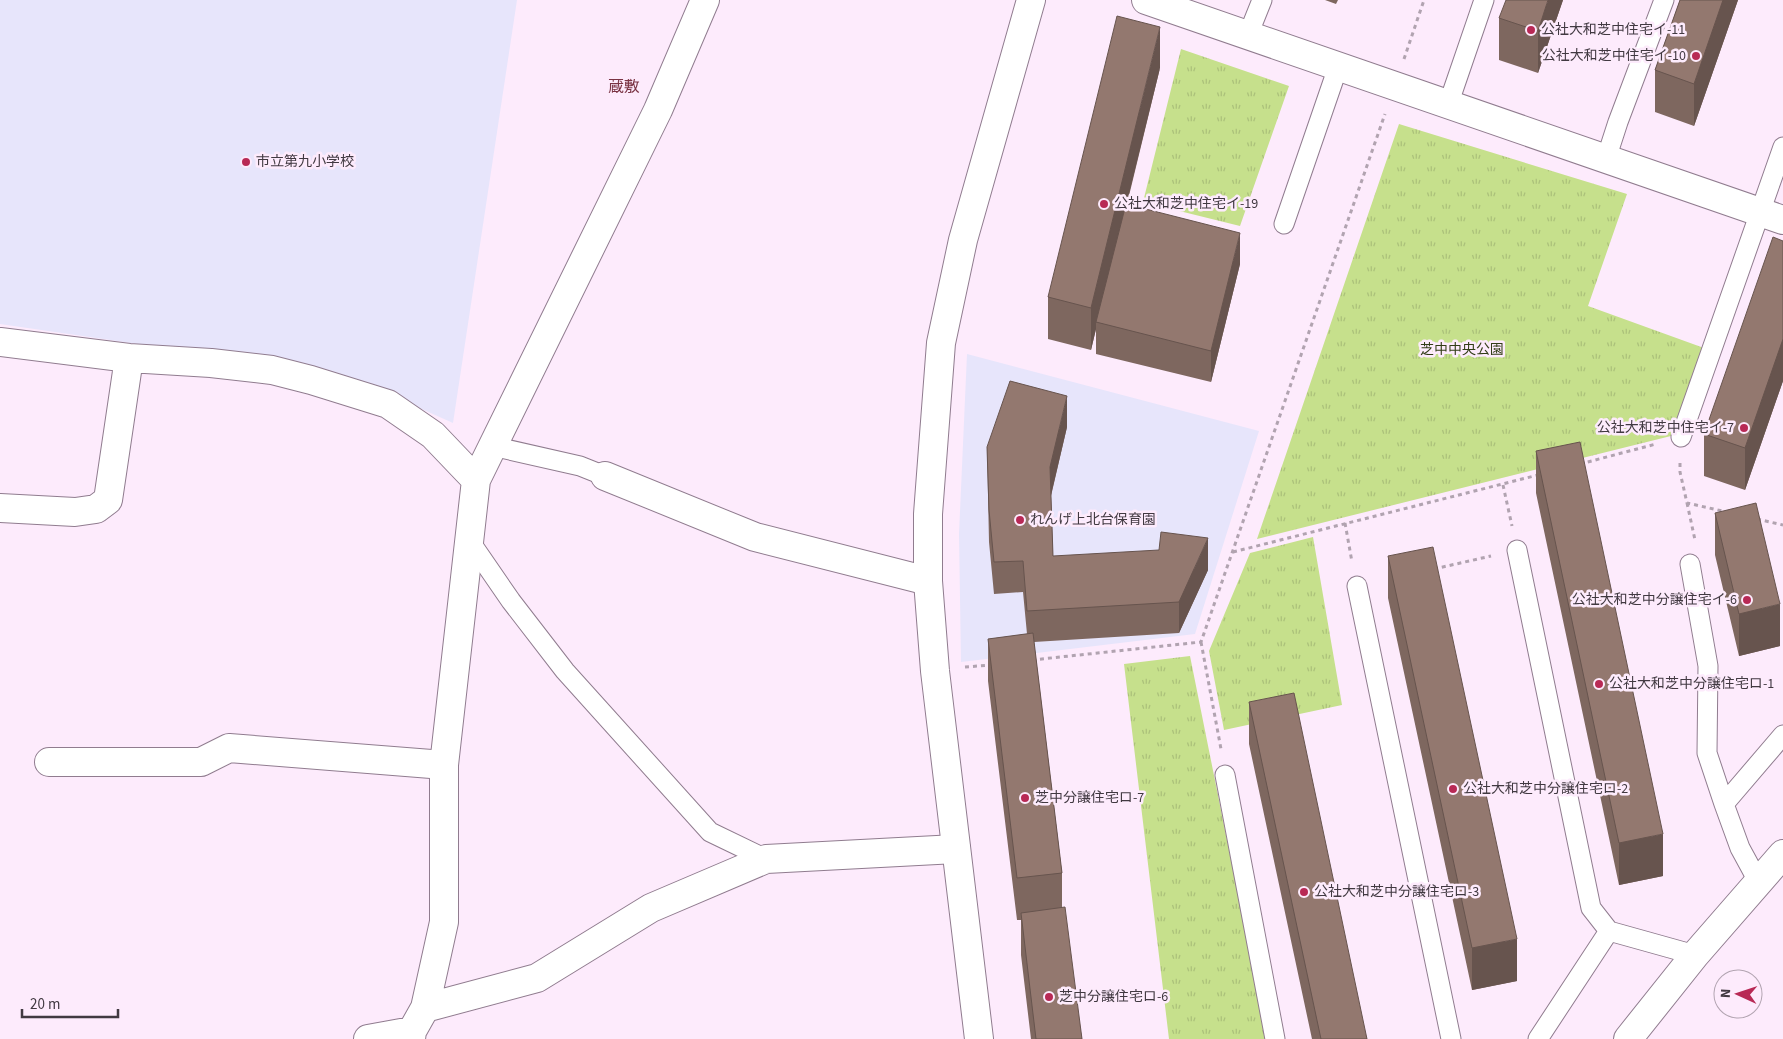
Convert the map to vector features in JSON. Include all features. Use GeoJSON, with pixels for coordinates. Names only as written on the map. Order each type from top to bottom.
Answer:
{"type":"FeatureCollection","features":[{"type":"Feature","properties":{"kind":"street"},"geometry":{"type":"LineString","coordinates":[[416,1026],[444,922],[444,765],[476,480],[658,110],[705,0]]}},
{"type":"Feature","properties":{"kind":"street"},"geometry":{"type":"LineString","coordinates":[[979,1039],[935,671],[928,581],[928,514],[941,343],[963,240],[1031,0]]}},
{"type":"Feature","properties":{"kind":"street"},"geometry":{"type":"LineString","coordinates":[[1146,0],[1772,216]]}},
{"type":"Feature","properties":{"kind":"street"},"geometry":{"type":"LineString","coordinates":[[0,342],[129,358],[211,363],[272,370],[311,380],[388,404],[432,434],[476,480]]}},
{"type":"Feature","properties":{"kind":"street"},"geometry":{"type":"LineString","coordinates":[[0,508],[75,512],[96,509],[108,500],[129,358]]}},
{"type":"Feature","properties":{"kind":"street"},"geometry":{"type":"LineString","coordinates":[[605,476],[755,537],[928,581]]}},
{"type":"Feature","properties":{"kind":"street"},"geometry":{"type":"LineString","coordinates":[[49,762],[201,762],[229,748],[444,765]]}},
{"type":"Feature","properties":{"kind":"street"},"geometry":{"type":"LineString","coordinates":[[368,1039],[416,1026],[537,978],[651,908],[766,859],[956,849]]}},
{"type":"Feature","properties":{"kind":"street"},"geometry":{"type":"LineString","coordinates":[[1628,1039],[1695,955],[1783,854]]}},
{"type":"Feature","properties":{"kind":"lane"},"geometry":{"type":"LineString","coordinates":[[1248,35],[1262,0]]}},
{"type":"Feature","properties":{"kind":"lane"},"geometry":{"type":"LineString","coordinates":[[1448,105],[1484,0]]}},
{"type":"Feature","properties":{"kind":"lane"},"geometry":{"type":"LineString","coordinates":[[1606,159],[1664,0]]}},
{"type":"Feature","properties":{"kind":"lane"},"geometry":{"type":"LineString","coordinates":[[1284,224],[1338,66]]}},
{"type":"Feature","properties":{"kind":"lane"},"geometry":{"type":"LineString","coordinates":[[1681,437],[1772,216],[1783,147]]}},
{"type":"Feature","properties":{"kind":"lane"},"geometry":{"type":"LineString","coordinates":[[492,446],[580,466],[605,476]]}},
{"type":"Feature","properties":{"kind":"lane"},"geometry":{"type":"LineString","coordinates":[[469,540],[511,601],[565,671],[710,832],[766,859]]}},
{"type":"Feature","properties":{"kind":"lane"},"geometry":{"type":"LineString","coordinates":[[1517,550],[1591,908],[1610,931],[1695,955]]}},
{"type":"Feature","properties":{"kind":"lane"},"geometry":{"type":"LineString","coordinates":[[1690,564],[1708,666],[1707,753],[1740,848],[1759,883]]}},
{"type":"Feature","properties":{"kind":"lane"},"geometry":{"type":"LineString","coordinates":[[1357,586],[1450,1039]]}},
{"type":"Feature","properties":{"kind":"lane"},"geometry":{"type":"LineString","coordinates":[[1724,804],[1783,735]]}},
{"type":"Feature","properties":{"kind":"lane"},"geometry":{"type":"LineString","coordinates":[[1225,774],[1276,1039]]}},
{"type":"Feature","properties":{"kind":"lane"},"geometry":{"type":"LineString","coordinates":[[1538,1039],[1610,931]]}},
{"type":"Feature","properties":{"kind":"path"},"geometry":{"type":"LineString","coordinates":[[1225,774],[1201,642],[1424,0]]}},
{"type":"Feature","properties":{"kind":"path"},"geometry":{"type":"LineString","coordinates":[[1578,465],[1681,437],[1680,472],[1699,554],[1690,564]]}},
{"type":"Feature","properties":{"kind":"path"},"geometry":{"type":"LineString","coordinates":[[1233,552],[1540,475]]}},
{"type":"Feature","properties":{"kind":"path"},"geometry":{"type":"LineString","coordinates":[[1432,569],[1517,550],[1503,484]]}},
{"type":"Feature","properties":{"kind":"path"},"geometry":{"type":"LineString","coordinates":[[1687,503],[1735,514]]}},
{"type":"Feature","properties":{"kind":"path"},"geometry":{"type":"LineString","coordinates":[[1754,518],[1783,525]]}},
{"type":"Feature","properties":{"kind":"path"},"geometry":{"type":"LineString","coordinates":[[1345,523],[1357,586]]}},
{"type":"Feature","properties":{"kind":"path"},"geometry":{"type":"LineString","coordinates":[[1024,661],[1201,642]]}},
{"type":"Feature","properties":{"kind":"path"},"geometry":{"type":"LineString","coordinates":[[964,668],[994,664]]}},
{"type":"Feature","properties":{"kind":"shaded area","name":"市立第九小学校"},"geometry":{"type":"Polygon","coordinates":[[[0,0],[517,0],[453,423],[368,385],[234,358],[0,324],[0,0]]]}},
{"type":"Feature","properties":{"kind":"shaded area"},"geometry":{"type":"Polygon","coordinates":[[[967,354],[1259,431],[1195,634],[961,662],[959,534],[967,354]]]}},
{"type":"Feature","properties":{"kind":"green space"},"geometry":{"type":"Polygon","coordinates":[[[1181,49],[1289,86],[1240,226],[1143,202],[1181,49]]]}},
{"type":"Feature","properties":{"kind":"green space","name":"芝中中央公園"},"geometry":{"type":"Polygon","coordinates":[[[1399,124],[1627,194],[1588,306],[1704,348],[1675,435],[1257,539],[1399,124]]]}},
{"type":"Feature","properties":{"kind":"green space"},"geometry":{"type":"Polygon","coordinates":[[[1313,537],[1342,705],[1224,730],[1209,651],[1250,553],[1313,537]]]}},
{"type":"Feature","properties":{"kind":"green space"},"geometry":{"type":"Polygon","coordinates":[[[1190,656],[1267,1039],[1169,1039],[1124,664],[1190,656]]]}},
{"type":"Feature","properties":{"kind":"building"},"geometry":{"type":"Polygon","coordinates":[[[1506,0],[1548,0],[1538,31],[1499,18],[1506,0]]]}},
{"type":"Feature","properties":{"kind":"building"},"geometry":{"type":"Polygon","coordinates":[[[1680,0],[1723,0],[1694,84],[1655,70],[1680,0]]]}},
{"type":"Feature","properties":{"kind":"building","name":"公社大和芝中住宅イ-19"},"geometry":{"type":"Polygon","coordinates":[[[1117,16],[1160,27],[1091,308],[1048,297],[1117,16]]]}},
{"type":"Feature","properties":{"kind":"building"},"geometry":{"type":"Polygon","coordinates":[[[1126,204],[1240,233],[1211,351],[1096,322],[1126,204]]]}},
{"type":"Feature","properties":{"kind":"building"},"geometry":{"type":"Polygon","coordinates":[[[1773,237],[1783,241],[1783,339],[1745,448],[1704,434],[1773,237]]]}},
{"type":"Feature","properties":{"kind":"building","name":"れんげ上北台保育園"},"geometry":{"type":"Polygon","coordinates":[[[1010,381],[1067,396],[1050,467],[1053,556],[1159,550],[1161,532],[1208,538],[1179,602],[1027,611],[1023,561],[994,562],[989,510],[987,447],[1010,381]]]}},
{"type":"Feature","properties":{"kind":"building","name":"公社大和芝中分譲住宅ロ-1"},"geometry":{"type":"Polygon","coordinates":[[[1580,442],[1663,834],[1619,843],[1536,451],[1580,442]]]}},
{"type":"Feature","properties":{"kind":"building"},"geometry":{"type":"Polygon","coordinates":[[[1756,503],[1780,604],[1739,614],[1715,513],[1756,503]]]}},
{"type":"Feature","properties":{"kind":"building","name":"公社大和芝中分譲住宅ロ-2"},"geometry":{"type":"Polygon","coordinates":[[[1433,547],[1517,939],[1472,948],[1388,556],[1433,547]]]}},
{"type":"Feature","properties":{"kind":"building","name":"芝中分譲住宅ロ-7"},"geometry":{"type":"Polygon","coordinates":[[[1033,633],[1062,873],[1017,878],[988,639],[1033,633]]]}},
{"type":"Feature","properties":{"kind":"building","name":"公社大和芝中分譲住宅ロ-3"},"geometry":{"type":"Polygon","coordinates":[[[1294,693],[1367,1039],[1321,1039],[1249,702],[1294,693]]]}},
{"type":"Feature","properties":{"kind":"building","name":"芝中分譲住宅ロ-6"},"geometry":{"type":"Polygon","coordinates":[[[1065,907],[1082,1039],[1036,1039],[1021,913],[1065,907]]]}},
{"type":"Feature","properties":{"kind":"place","name":"公社大和芝中住宅イ-11"},"geometry":{"type":"Point","coordinates":[1531,30]}},
{"type":"Feature","properties":{"kind":"place","name":"公社大和芝中住宅イ-10"},"geometry":{"type":"Point","coordinates":[1696,56]}},
{"type":"Feature","properties":{"kind":"place","name":"市立第九小学校"},"geometry":{"type":"Point","coordinates":[246,162]}},
{"type":"Feature","properties":{"kind":"place","name":"公社大和芝中住宅イ-19"},"geometry":{"type":"Point","coordinates":[1104,204]}},
{"type":"Feature","properties":{"kind":"place","name":"公社大和芝中住宅イ-7"},"geometry":{"type":"Point","coordinates":[1744,428]}},
{"type":"Feature","properties":{"kind":"place","name":"れんげ上北台保育園"},"geometry":{"type":"Point","coordinates":[1020,520]}},
{"type":"Feature","properties":{"kind":"place","name":"公社大和芝中分譲住宅イ-6"},"geometry":{"type":"Point","coordinates":[1747,600]}},
{"type":"Feature","properties":{"kind":"place","name":"公社大和芝中分譲住宅ロ-1"},"geometry":{"type":"Point","coordinates":[1599,684]}},
{"type":"Feature","properties":{"kind":"place","name":"公社大和芝中分譲住宅ロ-2"},"geometry":{"type":"Point","coordinates":[1453,789]}},
{"type":"Feature","properties":{"kind":"place","name":"芝中分譲住宅ロ-7"},"geometry":{"type":"Point","coordinates":[1025,798]}},
{"type":"Feature","properties":{"kind":"place","name":"公社大和芝中分譲住宅ロ-3"},"geometry":{"type":"Point","coordinates":[1304,892]}},
{"type":"Feature","properties":{"kind":"place","name":"芝中分譲住宅ロ-6"},"geometry":{"type":"Point","coordinates":[1049,997]}},
{"type":"Feature","properties":{"kind":"district","name":"蔵敷"},"geometry":{"type":"Point","coordinates":[624,87]}}]}
